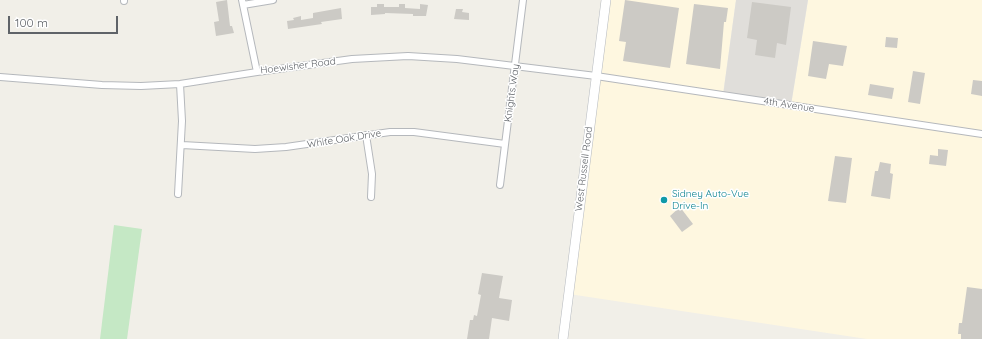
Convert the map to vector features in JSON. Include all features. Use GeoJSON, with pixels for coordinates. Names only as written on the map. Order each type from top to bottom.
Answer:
{"type":"FeatureCollection","features":[{"type":"Feature","properties":{"kind":"street"},"geometry":{"type":"LineString","coordinates":[[257,72],[243,2],[273,0]]}},
{"type":"Feature","properties":{"kind":"street","name":"Knights Way"},"geometry":{"type":"LineString","coordinates":[[500,185],[524,0]]}},
{"type":"Feature","properties":{"kind":"street","name":"West Russell Road"},"geometry":{"type":"LineString","coordinates":[[563,339],[606,0]]}},
{"type":"Feature","properties":{"kind":"street","name":"Hoewisher Road"},"geometry":{"type":"LineString","coordinates":[[0,77],[102,86],[180,84],[352,59],[408,56],[457,59],[596,76]]}},
{"type":"Feature","properties":{"kind":"street","name":"4th Avenue"},"geometry":{"type":"LineString","coordinates":[[596,76],[982,134]]}},
{"type":"Feature","properties":{"kind":"street"},"geometry":{"type":"LineString","coordinates":[[178,194],[182,145],[180,84]]}},
{"type":"Feature","properties":{"kind":"street","name":"White Oak Drive"},"geometry":{"type":"LineString","coordinates":[[182,145],[255,149],[312,144],[390,132],[414,132],[505,144]]}},
{"type":"Feature","properties":{"kind":"street"},"geometry":{"type":"LineString","coordinates":[[366,135],[372,174],[371,197]]}},
{"type":"Feature","properties":{"kind":"shaded area"},"geometry":{"type":"Polygon","coordinates":[[[606,0],[736,0],[723,95],[791,105],[808,0],[982,0],[982,339],[867,339],[569,294],[606,0]]]}},
{"type":"Feature","properties":{"kind":"shaded area"},"geometry":{"type":"Polygon","coordinates":[[[736,0],[808,0],[791,105],[723,95],[736,0]]]}},
{"type":"Feature","properties":{"kind":"green space"},"geometry":{"type":"Polygon","coordinates":[[[114,225],[142,229],[127,339],[100,339],[114,225]]]}},
{"type":"Feature","properties":{"kind":"building"},"geometry":{"type":"Polygon","coordinates":[[[227,0],[230,26],[232,26],[234,33],[216,36],[214,22],[219,21],[216,2],[227,0]]]}},
{"type":"Feature","properties":{"kind":"building"},"geometry":{"type":"Polygon","coordinates":[[[625,0],[679,8],[670,68],[623,61],[626,42],[619,41],[625,0]]]}},
{"type":"Feature","properties":{"kind":"building"},"geometry":{"type":"Polygon","coordinates":[[[752,2],[791,7],[786,45],[777,43],[775,58],[755,55],[757,40],[747,38],[752,2]]]}},
{"type":"Feature","properties":{"kind":"building"},"geometry":{"type":"Polygon","coordinates":[[[377,4],[384,4],[384,7],[399,7],[399,4],[405,4],[405,8],[420,9],[420,4],[428,5],[426,16],[385,13],[371,15],[371,7],[377,7],[377,4]]]}},
{"type":"Feature","properties":{"kind":"building"},"geometry":{"type":"Polygon","coordinates":[[[694,4],[728,8],[726,22],[724,22],[720,69],[686,64],[694,4]]]}},
{"type":"Feature","properties":{"kind":"building"},"geometry":{"type":"Polygon","coordinates":[[[341,8],[342,19],[321,22],[322,24],[288,29],[287,21],[294,20],[293,18],[301,16],[301,20],[313,18],[313,13],[341,8]]]}},
{"type":"Feature","properties":{"kind":"building"},"geometry":{"type":"Polygon","coordinates":[[[456,9],[463,9],[462,12],[469,13],[469,20],[454,19],[456,9]]]}},
{"type":"Feature","properties":{"kind":"building"},"geometry":{"type":"Polygon","coordinates":[[[886,37],[898,38],[897,48],[885,47],[886,37]]]}},
{"type":"Feature","properties":{"kind":"building"},"geometry":{"type":"Polygon","coordinates":[[[813,41],[847,46],[843,66],[829,64],[826,79],[808,76],[813,41]]]}},
{"type":"Feature","properties":{"kind":"building"},"geometry":{"type":"Polygon","coordinates":[[[913,71],[925,73],[920,104],[908,102],[913,71]]]}},
{"type":"Feature","properties":{"kind":"building"},"geometry":{"type":"Polygon","coordinates":[[[973,80],[982,81],[982,96],[971,94],[973,80]]]}},
{"type":"Feature","properties":{"kind":"building"},"geometry":{"type":"Polygon","coordinates":[[[870,84],[894,88],[892,99],[868,95],[870,84]]]}},
{"type":"Feature","properties":{"kind":"building"},"geometry":{"type":"Polygon","coordinates":[[[938,149],[948,150],[946,166],[929,164],[930,155],[938,156],[938,149]]]}},
{"type":"Feature","properties":{"kind":"building"},"geometry":{"type":"Polygon","coordinates":[[[835,156],[852,158],[846,203],[828,201],[835,156]]]}},
{"type":"Feature","properties":{"kind":"building"},"geometry":{"type":"Polygon","coordinates":[[[880,162],[891,164],[890,173],[893,174],[890,199],[871,196],[875,171],[878,171],[880,162]]]}},
{"type":"Feature","properties":{"kind":"building"},"geometry":{"type":"Polygon","coordinates":[[[680,207],[693,224],[682,232],[670,216],[680,207]]]}},
{"type":"Feature","properties":{"kind":"building"},"geometry":{"type":"Polygon","coordinates":[[[482,273],[503,276],[499,298],[512,300],[509,321],[492,318],[489,339],[467,339],[470,320],[473,320],[474,315],[477,316],[481,295],[478,294],[482,273]]]}},
{"type":"Feature","properties":{"kind":"building"},"geometry":{"type":"Polygon","coordinates":[[[967,287],[982,289],[982,339],[961,339],[961,334],[958,334],[959,323],[962,323],[967,287]]]}},
{"type":"Feature","properties":{"kind":"place","name":"Sidney Auto-Vue Drive-In"},"geometry":{"type":"Point","coordinates":[664,200]}}]}
